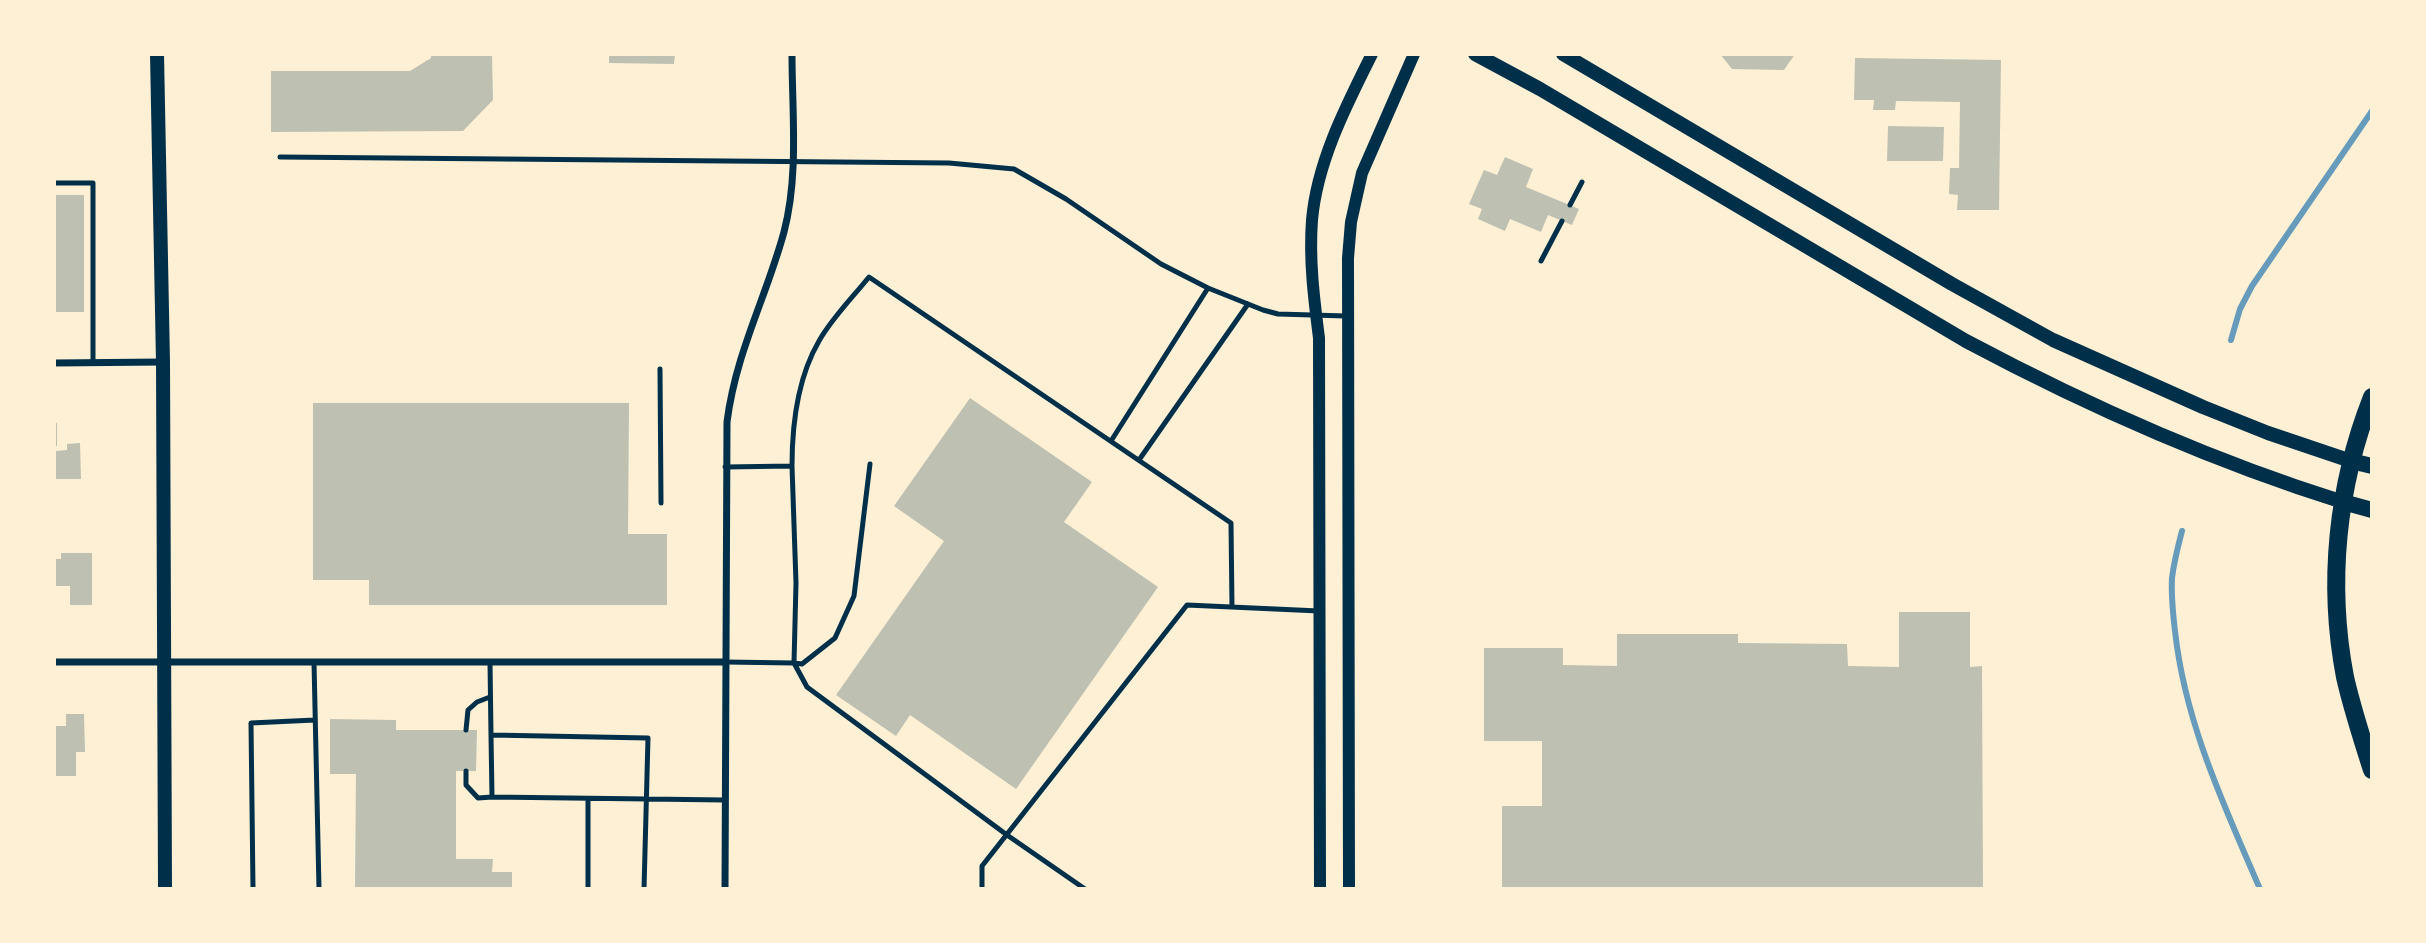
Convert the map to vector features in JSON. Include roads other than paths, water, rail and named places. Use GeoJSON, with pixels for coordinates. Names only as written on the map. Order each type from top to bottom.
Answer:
{"type":"FeatureCollection","features":[{"type":"Feature","properties":{"kind":"highway"},"geometry":{"type":"LineString","coordinates":[[2372,397],[2351,461],[2343,502],[2337,561],[2337,610],[2340,645],[2353,707],[2372,770]]}},
{"type":"Feature","properties":{"kind":"main road"},"geometry":{"type":"LineString","coordinates":[[157,54],[166,663],[165,889]]}},
{"type":"Feature","properties":{"kind":"main road"},"geometry":{"type":"LineString","coordinates":[[1475,54],[1540,89],[1966,341],[2027,374],[2205,454],[2268,478],[2372,510]]}},
{"type":"Feature","properties":{"kind":"main road"},"geometry":{"type":"LineString","coordinates":[[1563,54],[1952,284],[2053,340],[2268,433],[2372,466]]}},
{"type":"Feature","properties":{"kind":"street"},"geometry":{"type":"LineString","coordinates":[[725,889],[725,467],[730,394],[741,353],[784,232],[790,201],[792,54]]}},
{"type":"Feature","properties":{"kind":"street"},"geometry":{"type":"LineString","coordinates":[[1320,889],[1319,338],[1311,242],[1318,188],[1337,128],[1372,54]]}},
{"type":"Feature","properties":{"kind":"street"},"geometry":{"type":"LineString","coordinates":[[1349,889],[1348,258],[1355,195],[1371,149],[1414,54]]}},
{"type":"Feature","properties":{"kind":"street"},"geometry":{"type":"LineString","coordinates":[[54,363],[163,362]]}},
{"type":"Feature","properties":{"kind":"street"},"geometry":{"type":"LineString","coordinates":[[54,662],[725,662]]}},
{"type":"Feature","properties":{"kind":"lane"},"geometry":{"type":"LineString","coordinates":[[280,158],[949,163],[1014,169],[1066,199],[1161,264],[1208,288],[1278,314],[1349,316]]}},
{"type":"Feature","properties":{"kind":"lane"},"geometry":{"type":"LineString","coordinates":[[1570,205],[1582,182]]}},
{"type":"Feature","properties":{"kind":"lane"},"geometry":{"type":"LineString","coordinates":[[54,183],[93,183],[93,363]]}},
{"type":"Feature","properties":{"kind":"lane"},"geometry":{"type":"LineString","coordinates":[[1541,261],[1562,221]]}},
{"type":"Feature","properties":{"kind":"lane"},"geometry":{"type":"LineString","coordinates":[[1085,889],[1007,835],[807,687],[794,663],[796,583],[792,436],[806,371],[819,340],[869,277],[1231,523],[1233,607]]}},
{"type":"Feature","properties":{"kind":"lane"},"geometry":{"type":"LineString","coordinates":[[1111,441],[1208,288]]}},
{"type":"Feature","properties":{"kind":"lane"},"geometry":{"type":"LineString","coordinates":[[1139,460],[1248,304]]}},
{"type":"Feature","properties":{"kind":"lane"},"geometry":{"type":"LineString","coordinates":[[660,369],[661,503]]}},
{"type":"Feature","properties":{"kind":"lane"},"geometry":{"type":"LineString","coordinates":[[725,662],[802,664],[835,638],[854,596],[870,464]]}},
{"type":"Feature","properties":{"kind":"lane"},"geometry":{"type":"LineString","coordinates":[[725,467],[792,466]]}},
{"type":"Feature","properties":{"kind":"lane"},"geometry":{"type":"LineString","coordinates":[[982,889],[982,866],[1187,605],[1320,611]]}},
{"type":"Feature","properties":{"kind":"lane"},"geometry":{"type":"LineString","coordinates":[[489,662],[492,797]]}},
{"type":"Feature","properties":{"kind":"lane"},"geometry":{"type":"LineString","coordinates":[[314,663],[319,889]]}},
{"type":"Feature","properties":{"kind":"lane"},"geometry":{"type":"LineString","coordinates":[[466,730],[468,710],[477,702],[490,697]]}},
{"type":"Feature","properties":{"kind":"lane"},"geometry":{"type":"LineString","coordinates":[[253,889],[251,723],[315,720]]}},
{"type":"Feature","properties":{"kind":"lane"},"geometry":{"type":"LineString","coordinates":[[491,735],[648,738],[644,889]]}},
{"type":"Feature","properties":{"kind":"lane"},"geometry":{"type":"LineString","coordinates":[[466,771],[466,785],[478,798],[725,800]]}},
{"type":"Feature","properties":{"kind":"lane"},"geometry":{"type":"LineString","coordinates":[[588,799],[588,889]]}},
{"type":"Feature","properties":{"kind":"waterway"},"geometry":{"type":"LineString","coordinates":[[2231,340],[2240,309],[2252,286],[2372,111]]}},
{"type":"Feature","properties":{"kind":"waterway"},"geometry":{"type":"LineString","coordinates":[[2182,531],[2172,584],[2180,665],[2187,698],[2208,763],[2260,889]]}}]}
